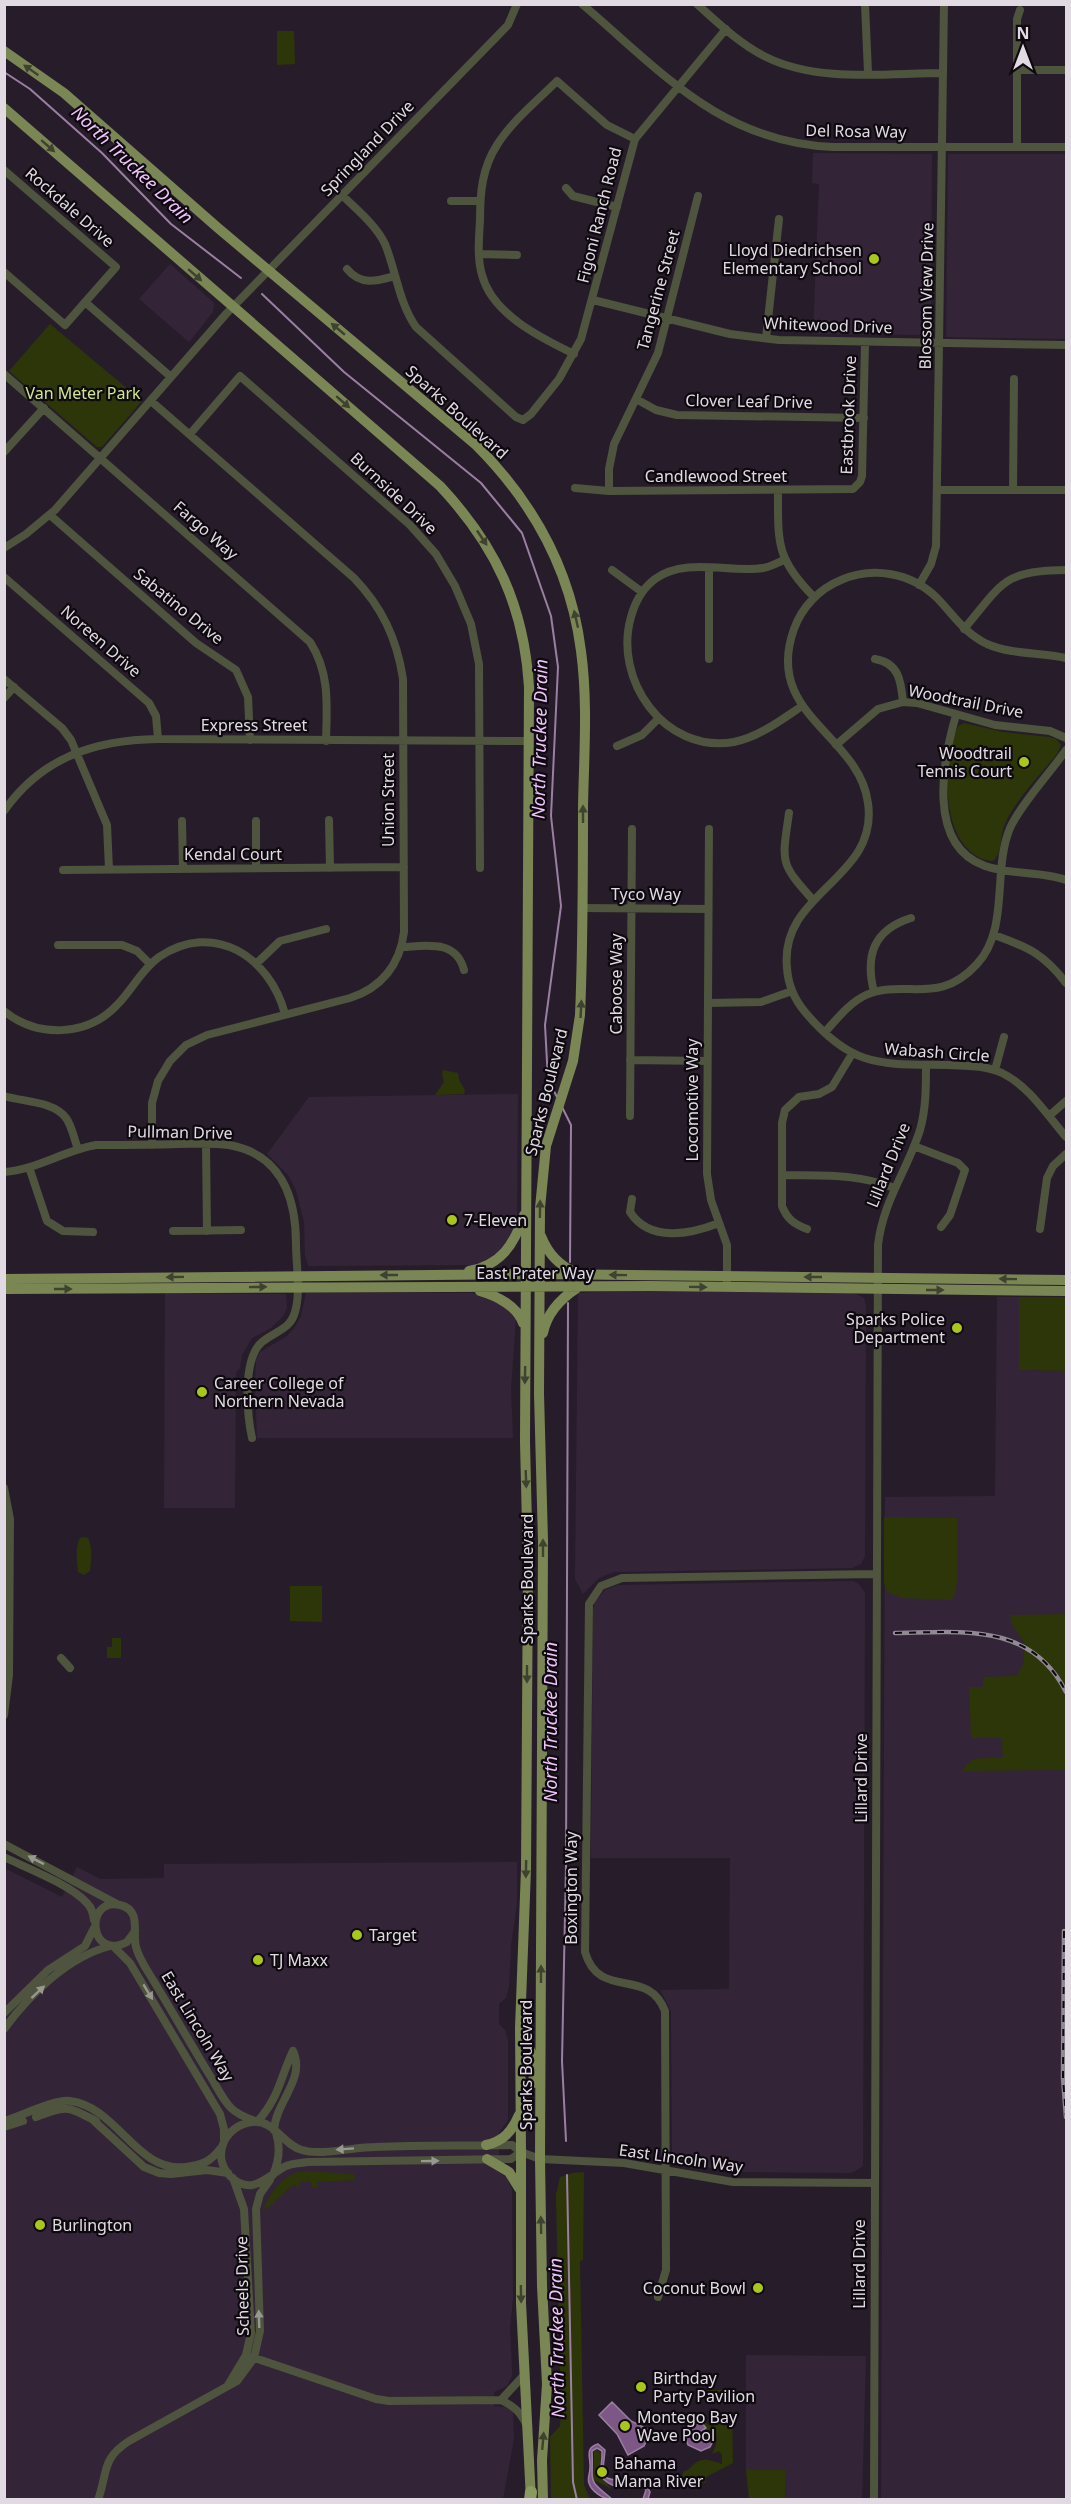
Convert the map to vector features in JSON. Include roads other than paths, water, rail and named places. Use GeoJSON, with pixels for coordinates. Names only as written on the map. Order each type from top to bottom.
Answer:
{"type":"FeatureCollection","features":[{"type":"Feature","properties":{"kind":"main road","name":"Sparks Boulevard"},"geometry":{"type":"LineString","coordinates":[[4,51],[64,93],[268,270],[476,445],[501,471],[525,502],[546,538],[569,593],[582,653],[584,685],[580,1015],[578,1036],[551,1129],[542,1177],[540,1233],[543,1541],[540,2159],[542,2297],[547,2384],[542,2460],[543,2499]]}},
{"type":"Feature","properties":{"kind":"main road","name":"Sparks Boulevard"},"geometry":{"type":"LineString","coordinates":[[4,108],[440,486],[458,505],[486,543],[500,567],[524,639],[529,687],[525,1400],[527,1696],[525,1945],[520,2028],[520,2152],[530,2497]]}},
{"type":"Feature","properties":{"kind":"main road"},"geometry":{"type":"LineString","coordinates":[[448,1275],[486,1266],[504,1254],[517,1234],[526,1207]]}},
{"type":"Feature","properties":{"kind":"main road"},"geometry":{"type":"LineString","coordinates":[[540,1233],[553,1257],[571,1270],[583,1275]]}},
{"type":"Feature","properties":{"kind":"main road","name":"East Prater Way"},"geometry":{"type":"LineString","coordinates":[[4,1289],[540,1274],[877,1289],[1066,1291]]}},
{"type":"Feature","properties":{"kind":"main road","name":"East Prater Way"},"geometry":{"type":"LineString","coordinates":[[4,1279],[297,1282],[468,1288],[577,1288],[877,1278],[1066,1280]]}},
{"type":"Feature","properties":{"kind":"main road"},"geometry":{"type":"LineString","coordinates":[[468,1288],[493,1295],[517,1311],[526,1335]]}},
{"type":"Feature","properties":{"kind":"main road"},"geometry":{"type":"LineString","coordinates":[[540,1348],[549,1315],[577,1288]]}},
{"type":"Feature","properties":{"kind":"main road"},"geometry":{"type":"LineString","coordinates":[[525,1400],[531,1406],[532,1444],[541,1475]]}},
{"type":"Feature","properties":{"kind":"main road"},"geometry":{"type":"LineString","coordinates":[[527,1696],[534,1715],[533,1824],[541,1855]]}},
{"type":"Feature","properties":{"kind":"main road"},"geometry":{"type":"LineString","coordinates":[[520,2028],[532,2055],[534,2150],[540,2159]]}},
{"type":"Feature","properties":{"kind":"main road"},"geometry":{"type":"LineString","coordinates":[[486,2145],[504,2139],[514,2126],[520,2112]]}},
{"type":"Feature","properties":{"kind":"main road"},"geometry":{"type":"LineString","coordinates":[[487,2159],[509,2172],[521,2194]]}},
{"type":"Feature","properties":{"kind":"street","name":"Springland Drive"},"geometry":{"type":"LineString","coordinates":[[4,548],[50,515],[233,307],[508,25],[517,4]]}},
{"type":"Feature","properties":{"kind":"street","name":"Del Rosa Way"},"geometry":{"type":"LineString","coordinates":[[582,4],[699,103],[729,121],[779,140],[833,147],[1066,147]]}},
{"type":"Feature","properties":{"kind":"street"},"geometry":{"type":"LineString","coordinates":[[697,4],[759,54],[792,67],[821,73],[943,73]]}},
{"type":"Feature","properties":{"kind":"street"},"geometry":{"type":"LineString","coordinates":[[865,4],[868,73]]}},
{"type":"Feature","properties":{"kind":"street","name":"Blossom View Drive"},"geometry":{"type":"LineString","coordinates":[[920,585],[934,555],[937,490],[944,4]]}},
{"type":"Feature","properties":{"kind":"street"},"geometry":{"type":"LineString","coordinates":[[1017,147],[1017,19],[1020,10]]}},
{"type":"Feature","properties":{"kind":"street","name":"Figoni Ranch Road"},"geometry":{"type":"LineString","coordinates":[[395,276],[409,317],[419,331],[523,422],[553,387],[574,354],[593,300],[635,139],[726,29]]}},
{"type":"Feature","properties":{"kind":"street"},"geometry":{"type":"LineString","coordinates":[[1017,70],[1066,70]]}},
{"type":"Feature","properties":{"kind":"street"},"geometry":{"type":"LineString","coordinates":[[574,354],[530,331],[496,302],[482,276],[479,254],[480,201],[486,168],[497,145],[556,81],[607,125],[635,139]]}},
{"type":"Feature","properties":{"kind":"street","name":"Rockdale Drive"},"geometry":{"type":"LineString","coordinates":[[4,170],[116,267],[85,302]]}},
{"type":"Feature","properties":{"kind":"street"},"geometry":{"type":"LineString","coordinates":[[566,188],[573,196],[616,207]]}},
{"type":"Feature","properties":{"kind":"street"},"geometry":{"type":"LineString","coordinates":[[342,195],[368,220],[382,238],[395,276],[367,282],[347,269]]}},
{"type":"Feature","properties":{"kind":"street","name":"Tangerine Street"},"geometry":{"type":"LineString","coordinates":[[609,491],[609,469],[614,444],[658,353],[698,196]]}},
{"type":"Feature","properties":{"kind":"street"},"geometry":{"type":"LineString","coordinates":[[451,201],[480,201]]}},
{"type":"Feature","properties":{"kind":"street"},"geometry":{"type":"LineString","coordinates":[[766,338],[779,219]]}},
{"type":"Feature","properties":{"kind":"street"},"geometry":{"type":"LineString","coordinates":[[479,254],[517,255]]}},
{"type":"Feature","properties":{"kind":"street"},"geometry":{"type":"LineString","coordinates":[[4,272],[65,325],[85,302],[171,377]]}},
{"type":"Feature","properties":{"kind":"street","name":"Whitewood Drive"},"geometry":{"type":"LineString","coordinates":[[593,300],[730,333],[766,338],[865,343],[1066,345]]}},
{"type":"Feature","properties":{"kind":"street","name":"Eastbrook Drive"},"geometry":{"type":"LineString","coordinates":[[857,487],[862,476],[865,343]]}},
{"type":"Feature","properties":{"kind":"street","name":"Fargo Way"},"geometry":{"type":"LineString","coordinates":[[4,374],[310,642],[321,662],[326,685],[326,741]]}},
{"type":"Feature","properties":{"kind":"street","name":"Burnside Drive"},"geometry":{"type":"LineString","coordinates":[[190,434],[240,376],[417,532],[446,570],[471,624],[478,654],[481,684],[481,742]]}},
{"type":"Feature","properties":{"kind":"street"},"geometry":{"type":"LineString","coordinates":[[1013,490],[1014,380]]}},
{"type":"Feature","properties":{"kind":"street","name":"Clover Leaf Drive"},"geometry":{"type":"LineString","coordinates":[[636,399],[656,410],[677,415],[864,418]]}},
{"type":"Feature","properties":{"kind":"street","name":"Union Street"},"geometry":{"type":"LineString","coordinates":[[151,401],[354,578],[375,602],[390,630],[400,661],[403,693],[404,867],[404,932],[402,947],[392,969],[369,990],[350,998],[207,1035],[178,1052],[163,1071],[154,1092],[152,1145]]}},
{"type":"Feature","properties":{"kind":"street"},"geometry":{"type":"LineString","coordinates":[[4,452],[44,408]]}},
{"type":"Feature","properties":{"kind":"street","name":"Candlewood Street"},"geometry":{"type":"LineString","coordinates":[[575,488],[609,491],[844,491],[857,487]]}},
{"type":"Feature","properties":{"kind":"street"},"geometry":{"type":"LineString","coordinates":[[937,490],[1066,490]]}},
{"type":"Feature","properties":{"kind":"street"},"geometry":{"type":"LineString","coordinates":[[778,491],[778,538],[784,560],[797,580],[814,597]]}},
{"type":"Feature","properties":{"kind":"street","name":"Sabatino Drive"},"geometry":{"type":"LineString","coordinates":[[50,515],[196,643],[236,670],[248,697],[250,740]]}},
{"type":"Feature","properties":{"kind":"street"},"geometry":{"type":"LineString","coordinates":[[784,560],[761,568],[674,570],[655,579],[642,592],[629,623],[628,658],[638,690],[659,718],[690,738],[723,743],[756,734],[802,706]]}},
{"type":"Feature","properties":{"kind":"street"},"geometry":{"type":"LineString","coordinates":[[708,659],[709,568]]}},
{"type":"Feature","properties":{"kind":"street"},"geometry":{"type":"LineString","coordinates":[[612,570],[642,592]]}},
{"type":"Feature","properties":{"kind":"street"},"geometry":{"type":"LineString","coordinates":[[964,630],[1000,587],[1015,576],[1032,570],[1066,570]]}},
{"type":"Feature","properties":{"kind":"street","name":"Wabash Circle"},"geometry":{"type":"LineString","coordinates":[[1066,658],[1001,649],[978,639],[964,630],[938,599],[920,585],[898,576],[865,573],[833,583],[814,597],[795,625],[789,649],[789,673],[802,706],[850,761],[863,781],[869,805],[868,828],[855,860],[813,900],[798,918],[789,938],[786,960],[792,991],[805,1012],[852,1054],[883,1064],[974,1066],[995,1070],[1017,1082],[1066,1137]]}},
{"type":"Feature","properties":{"kind":"street","name":"Noreen Drive"},"geometry":{"type":"LineString","coordinates":[[4,577],[149,703],[156,716],[158,739]]}},
{"type":"Feature","properties":{"kind":"street"},"geometry":{"type":"LineString","coordinates":[[875,659],[888,663],[898,674],[903,702]]}},
{"type":"Feature","properties":{"kind":"street"},"geometry":{"type":"LineString","coordinates":[[4,679],[67,734],[107,825],[109,869]]}},
{"type":"Feature","properties":{"kind":"street"},"geometry":{"type":"LineString","coordinates":[[4,698],[14,687]]}},
{"type":"Feature","properties":{"kind":"street","name":"Woodtrail Drive"},"geometry":{"type":"LineString","coordinates":[[836,745],[878,709],[903,702],[917,703],[995,725],[1050,731],[1066,738]]}},
{"type":"Feature","properties":{"kind":"street"},"geometry":{"type":"LineString","coordinates":[[956,715],[944,764],[948,826],[954,840],[965,854],[981,864],[1002,870],[1066,880]]}},
{"type":"Feature","properties":{"kind":"street"},"geometry":{"type":"LineString","coordinates":[[617,746],[642,735],[659,718]]}},
{"type":"Feature","properties":{"kind":"street","name":"Express Street"},"geometry":{"type":"LineString","coordinates":[[4,811],[32,780],[47,768],[76,752],[115,741],[158,739],[528,741]]}},
{"type":"Feature","properties":{"kind":"street"},"geometry":{"type":"LineString","coordinates":[[480,868],[481,742]]}},
{"type":"Feature","properties":{"kind":"street"},"geometry":{"type":"LineString","coordinates":[[825,1032],[857,1000],[874,992],[927,990],[949,984],[977,964],[994,935],[1010,828],[1066,750]]}},
{"type":"Feature","properties":{"kind":"street"},"geometry":{"type":"LineString","coordinates":[[789,813],[783,852],[786,866],[789,873],[813,900]]}},
{"type":"Feature","properties":{"kind":"street"},"geometry":{"type":"LineString","coordinates":[[330,820],[330,868]]}},
{"type":"Feature","properties":{"kind":"street"},"geometry":{"type":"LineString","coordinates":[[182,821],[183,869]]}},
{"type":"Feature","properties":{"kind":"street"},"geometry":{"type":"LineString","coordinates":[[256,821],[256,868]]}},
{"type":"Feature","properties":{"kind":"street","name":"Caboose Way"},"geometry":{"type":"LineString","coordinates":[[630,1116],[632,829]]}},
{"type":"Feature","properties":{"kind":"street","name":"Locomotive Way"},"geometry":{"type":"LineString","coordinates":[[709,829],[707,1174],[711,1200],[727,1245],[728,1282]]}},
{"type":"Feature","properties":{"kind":"street","name":"Kendal Court"},"geometry":{"type":"LineString","coordinates":[[63,870],[404,867]]}},
{"type":"Feature","properties":{"kind":"street","name":"Tyco Way"},"geometry":{"type":"LineString","coordinates":[[583,908],[708,909]]}},
{"type":"Feature","properties":{"kind":"street"},"geometry":{"type":"LineString","coordinates":[[874,992],[869,968],[874,947],[899,922],[911,918]]}},
{"type":"Feature","properties":{"kind":"street"},"geometry":{"type":"LineString","coordinates":[[257,963],[280,941],[326,929]]}},
{"type":"Feature","properties":{"kind":"street"},"geometry":{"type":"LineString","coordinates":[[994,935],[1032,949],[1050,963],[1066,983]]}},
{"type":"Feature","properties":{"kind":"street"},"geometry":{"type":"LineString","coordinates":[[4,1011],[25,1024],[47,1030],[68,1030],[87,1025],[116,1005],[150,964],[173,950],[207,943],[238,951],[257,963],[277,988],[285,1014]]}},
{"type":"Feature","properties":{"kind":"street"},"geometry":{"type":"LineString","coordinates":[[58,945],[122,945],[137,951],[150,964]]}},
{"type":"Feature","properties":{"kind":"street"},"geometry":{"type":"LineString","coordinates":[[402,947],[444,946],[455,953],[464,970]]}},
{"type":"Feature","properties":{"kind":"street"},"geometry":{"type":"LineString","coordinates":[[708,1003],[761,1002],[792,991]]}},
{"type":"Feature","properties":{"kind":"street"},"geometry":{"type":"LineString","coordinates":[[995,1070],[1004,1038]]}},
{"type":"Feature","properties":{"kind":"street"},"geometry":{"type":"LineString","coordinates":[[807,1229],[795,1224],[784,1212],[781,1199],[782,1123],[785,1110],[799,1097],[819,1094],[832,1087],[852,1054]]}},
{"type":"Feature","properties":{"kind":"street"},"geometry":{"type":"LineString","coordinates":[[630,1060],[707,1061]]}},
{"type":"Feature","properties":{"kind":"street","name":"Lillard Drive"},"geometry":{"type":"LineString","coordinates":[[874,2499],[877,1278],[879,1230],[894,1188],[914,1146],[925,1102],[926,1065]]}},
{"type":"Feature","properties":{"kind":"street"},"geometry":{"type":"LineString","coordinates":[[4,1096],[60,1112],[69,1123],[78,1149]]}},
{"type":"Feature","properties":{"kind":"street"},"geometry":{"type":"LineString","coordinates":[[1049,1116],[1066,1101]]}},
{"type":"Feature","properties":{"kind":"street"},"geometry":{"type":"LineString","coordinates":[[206,1144],[207,1231]]}},
{"type":"Feature","properties":{"kind":"street","name":"Pullman Drive"},"geometry":{"type":"LineString","coordinates":[[4,1172],[29,1167],[78,1149],[96,1145],[221,1144],[242,1149],[261,1158],[279,1174],[294,1206],[297,1305],[292,1318],[283,1330],[261,1343],[250,1362],[252,1438]]}},
{"type":"Feature","properties":{"kind":"street"},"geometry":{"type":"LineString","coordinates":[[914,1146],[958,1163],[965,1170],[950,1215],[941,1227]]}},
{"type":"Feature","properties":{"kind":"street"},"geometry":{"type":"LineString","coordinates":[[1040,1229],[1047,1178],[1053,1166],[1066,1154]]}},
{"type":"Feature","properties":{"kind":"street"},"geometry":{"type":"LineString","coordinates":[[29,1167],[44,1215],[52,1226],[63,1231],[93,1232]]}},
{"type":"Feature","properties":{"kind":"street"},"geometry":{"type":"LineString","coordinates":[[782,1175],[854,1176],[877,1181],[894,1188]]}},
{"type":"Feature","properties":{"kind":"street"},"geometry":{"type":"LineString","coordinates":[[632,1199],[630,1212],[634,1218],[642,1225],[662,1232],[693,1232],[719,1223]]}},
{"type":"Feature","properties":{"kind":"street"},"geometry":{"type":"LineString","coordinates":[[173,1231],[241,1230]]}},
{"type":"Feature","properties":{"kind":"street"},"geometry":{"type":"LineString","coordinates":[[4,1488],[10,1519],[10,1635],[8,1692],[4,1715]]}},
{"type":"Feature","properties":{"kind":"street","name":"Boxington Way"},"geometry":{"type":"LineString","coordinates":[[658,2297],[666,2271],[665,2011],[658,1998],[647,1988],[633,1983],[618,1983],[602,1977],[591,1966],[585,1952],[589,1604],[601,1586],[622,1578],[876,1574]]}},
{"type":"Feature","properties":{"kind":"street"},"geometry":{"type":"LineString","coordinates":[[61,1658],[70,1668]]}},
{"type":"Feature","properties":{"kind":"street"},"geometry":{"type":"LineString","coordinates":[[4,1844],[128,1909],[134,1915],[135,1931],[127,1942],[90,1951],[77,1960],[38,1990],[4,2029]]}},
{"type":"Feature","properties":{"kind":"street"},"geometry":{"type":"LineString","coordinates":[[4,1857],[62,1886],[86,1901],[93,1912],[99,1938],[112,1946]]}},
{"type":"Feature","properties":{"kind":"street"},"geometry":{"type":"LineString","coordinates":[[4,2013],[48,1970],[85,1946],[103,1909],[118,1904]]}},
{"type":"Feature","properties":{"kind":"street","name":"East Lincoln Way"},"geometry":{"type":"LineString","coordinates":[[135,1931],[136,1950],[225,2101],[236,2112],[256,2122]]}},
{"type":"Feature","properties":{"kind":"street","name":"East Lincoln Way"},"geometry":{"type":"LineString","coordinates":[[112,1946],[130,1962],[220,2114],[224,2128],[223,2144]]}},
{"type":"Feature","properties":{"kind":"street"},"geometry":{"type":"LineString","coordinates":[[256,2122],[269,2108],[279,2091],[293,2051],[296,2058],[295,2076],[290,2091],[278,2108],[275,2131],[279,2150],[278,2163],[272,2176]]}},
{"type":"Feature","properties":{"kind":"street"},"geometry":{"type":"LineString","coordinates":[[4,2121],[58,2101],[78,2106],[108,2121],[151,2160],[172,2168],[203,2165],[210,2162],[238,2126],[256,2122],[265,2123],[275,2131]]}},
{"type":"Feature","properties":{"kind":"street"},"geometry":{"type":"LineString","coordinates":[[4,2127],[58,2108],[78,2106],[144,2168],[171,2174],[207,2170],[231,2176],[249,2184],[265,2182],[287,2166],[308,2162],[511,2159],[520,2152]]}},
{"type":"Feature","properties":{"kind":"street"},"geometry":{"type":"LineString","coordinates":[[92,2119],[104,2125],[123,2142],[134,2144]]}},
{"type":"Feature","properties":{"kind":"street","name":"East Lincoln Way"},"geometry":{"type":"LineString","coordinates":[[275,2131],[294,2147],[310,2151],[374,2147],[512,2145],[520,2152],[540,2159],[624,2163],[733,2182],[875,2183]]}},
{"type":"Feature","properties":{"kind":"street"},"geometry":{"type":"LineString","coordinates":[[223,2144],[221,2156],[231,2176]]}},
{"type":"Feature","properties":{"kind":"street","name":"Scheels Drive"},"geometry":{"type":"LineString","coordinates":[[231,2176],[243,2203],[251,2333],[250,2357]]}},
{"type":"Feature","properties":{"kind":"street","name":"Scheels Drive"},"geometry":{"type":"LineString","coordinates":[[98,2499],[105,2468],[115,2451],[241,2378],[260,2331],[256,2209],[260,2194],[272,2176]]}},
{"type":"Feature","properties":{"kind":"street"},"geometry":{"type":"LineString","coordinates":[[250,2357],[376,2399],[501,2400],[522,2414],[527,2428]]}},
{"type":"Feature","properties":{"kind":"street"},"geometry":{"type":"LineString","coordinates":[[501,2400],[525,2374]]}},
{"type":"Feature","properties":{"kind":"waterway","name":"North Truckee Drain"},"geometry":{"type":"LineString","coordinates":[[4,72],[30,89],[102,153],[171,224],[241,278]]}},
{"type":"Feature","properties":{"kind":"waterway","name":"North Truckee Drain"},"geometry":{"type":"LineString","coordinates":[[262,294],[344,372],[481,483],[522,533],[551,616],[558,667],[551,816],[561,906],[545,1025],[548,1080],[557,1097]]}},
{"type":"Feature","properties":{"kind":"waterway","name":"North Truckee Drain"},"geometry":{"type":"LineString","coordinates":[[562,1107],[571,1125],[570,1262]]}},
{"type":"Feature","properties":{"kind":"waterway","name":"North Truckee Drain"},"geometry":{"type":"LineString","coordinates":[[566,2141],[562,2061],[566,1866],[568,1303]]}},
{"type":"Feature","properties":{"kind":"waterway","name":"North Truckee Drain"},"geometry":{"type":"LineString","coordinates":[[567,2175],[573,2482],[577,2500]]}},
{"type":"Feature","properties":{"kind":"railway"},"geometry":{"type":"LineString","coordinates":[[895,1633],[969,1633],[1014,1642],[1034,1653],[1051,1669],[1066,1692]]}},
{"type":"Feature","properties":{"kind":"railway"},"geometry":{"type":"LineString","coordinates":[[1064,1931],[1063,2078],[1066,2117]]}},
{"type":"Feature","properties":{"kind":"place","name":"Lloyd Diedrichsen Elementary School"},"geometry":{"type":"Point","coordinates":[874,259]}},
{"type":"Feature","properties":{"kind":"place","name":"Woodtrail Tennis Court"},"geometry":{"type":"Point","coordinates":[1024,762]}},
{"type":"Feature","properties":{"kind":"place","name":"7-Eleven"},"geometry":{"type":"Point","coordinates":[452,1220]}},
{"type":"Feature","properties":{"kind":"place","name":"Sparks Police Department"},"geometry":{"type":"Point","coordinates":[957,1328]}},
{"type":"Feature","properties":{"kind":"place","name":"Career College of Northern Nevada"},"geometry":{"type":"Point","coordinates":[202,1392]}},
{"type":"Feature","properties":{"kind":"place","name":"Target"},"geometry":{"type":"Point","coordinates":[357,1935]}},
{"type":"Feature","properties":{"kind":"place","name":"TJ Maxx"},"geometry":{"type":"Point","coordinates":[258,1960]}},
{"type":"Feature","properties":{"kind":"place","name":"Burlington"},"geometry":{"type":"Point","coordinates":[40,2225]}},
{"type":"Feature","properties":{"kind":"place","name":"Coconut Bowl"},"geometry":{"type":"Point","coordinates":[758,2288]}},
{"type":"Feature","properties":{"kind":"place","name":"Birthday Party Pavilion"},"geometry":{"type":"Point","coordinates":[641,2387]}},
{"type":"Feature","properties":{"kind":"place","name":"Montego Bay Wave Pool"},"geometry":{"type":"Point","coordinates":[625,2426]}},
{"type":"Feature","properties":{"kind":"place","name":"Bahama Mama River"},"geometry":{"type":"Point","coordinates":[602,2472]}},
{"type":"Feature","properties":{"kind":"park label","name":"Van Meter Park"},"geometry":{"type":"Point","coordinates":[83,393]}}]}
